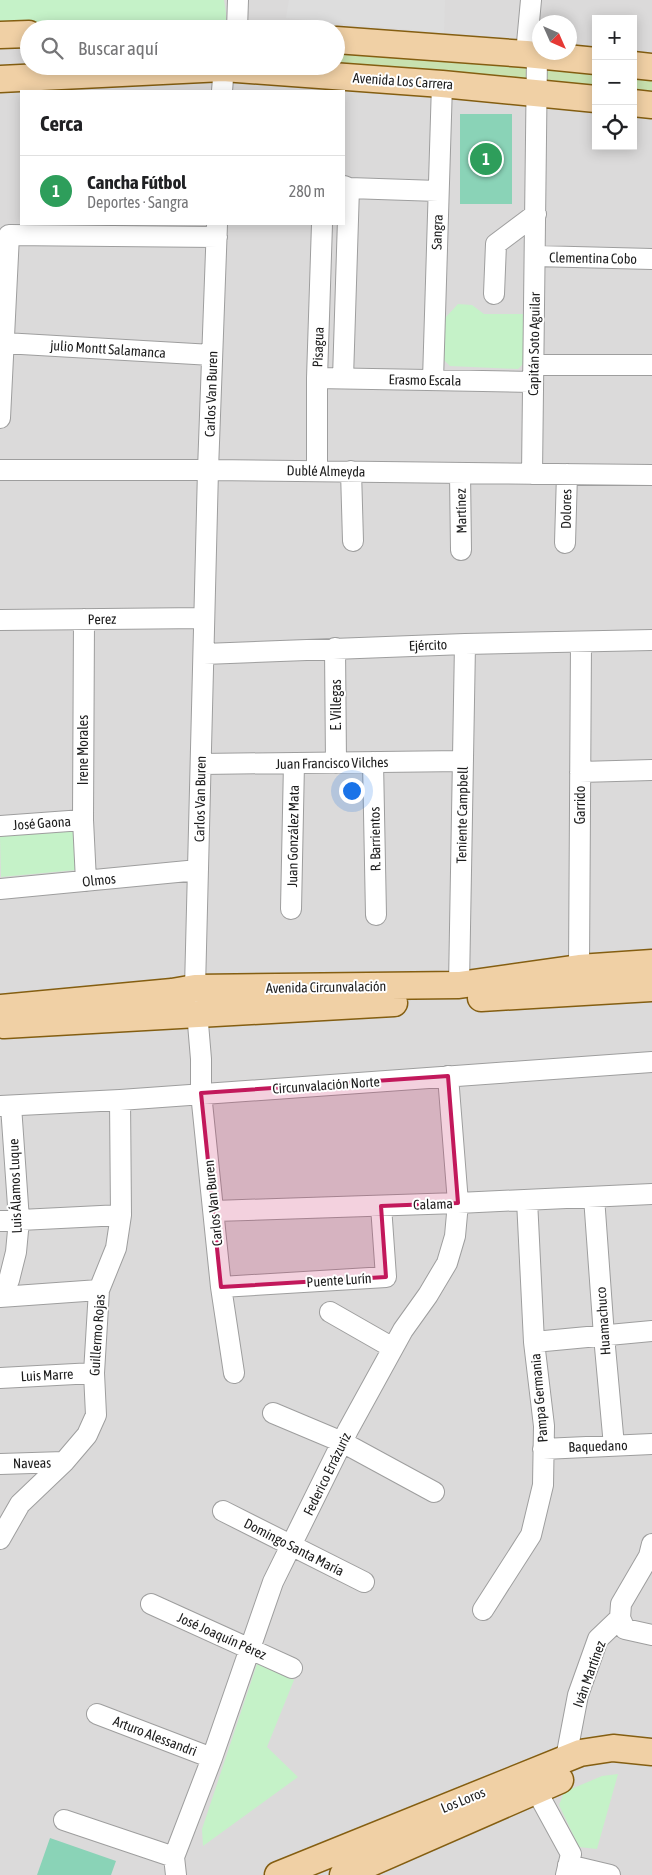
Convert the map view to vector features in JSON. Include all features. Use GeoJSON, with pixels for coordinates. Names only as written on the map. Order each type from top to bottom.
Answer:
{"type":"FeatureCollection","features":[{"type":"Feature","properties":{"kind":"main road"},"geometry":{"type":"LineString","coordinates":[[0,36],[20,35]]}},
{"type":"Feature","properties":{"kind":"main road"},"geometry":{"type":"LineString","coordinates":[[345,41],[592,61]]}},
{"type":"Feature","properties":{"kind":"main road"},"geometry":{"type":"LineString","coordinates":[[637,65],[652,67]]}},
{"type":"Feature","properties":{"kind":"main road","name":"Avenida Los Carrera"},"geometry":{"type":"LineString","coordinates":[[0,79],[223,75],[442,84],[592,99]]}},
{"type":"Feature","properties":{"kind":"main road"},"geometry":{"type":"LineString","coordinates":[[637,103],[652,105]]}},
{"type":"Feature","properties":{"kind":"main road","name":"Avenida Circunvalación"},"geometry":{"type":"LineString","coordinates":[[0,1008],[172,992],[195,988],[460,985],[579,968],[652,963]]}},
{"type":"Feature","properties":{"kind":"main road","name":"Avenida Circunvalación"},"geometry":{"type":"LineString","coordinates":[[0,1025],[652,988]]}},
{"type":"Feature","properties":{"kind":"main road","name":"Los Loros"},"geometry":{"type":"LineString","coordinates":[[352,1867],[580,1752],[613,1748],[652,1752]]}},
{"type":"Feature","properties":{"kind":"main road","name":"Los Loros"},"geometry":{"type":"LineString","coordinates":[[278,1875],[352,1867],[584,1770],[610,1763],[652,1770]]}},
{"type":"Feature","properties":{"kind":"street"},"geometry":{"type":"LineString","coordinates":[[237,20],[238,0]]}},
{"type":"Feature","properties":{"kind":"street","name":"Capitán Soto Aguilar"},"geometry":{"type":"LineString","coordinates":[[531,0],[531,55],[537,92],[532,474]]}},
{"type":"Feature","properties":{"kind":"street","name":"Sangra"},"geometry":{"type":"LineString","coordinates":[[433,380],[442,84]]}},
{"type":"Feature","properties":{"kind":"street"},"geometry":{"type":"LineString","coordinates":[[346,187],[438,191]]}},
{"type":"Feature","properties":{"kind":"street","name":"Pisagua"},"geometry":{"type":"LineString","coordinates":[[343,378],[346,187]]}},
{"type":"Feature","properties":{"kind":"street"},"geometry":{"type":"LineString","coordinates":[[494,294],[496,244],[536,214]]}},
{"type":"Feature","properties":{"kind":"street","name":"Pisagua"},"geometry":{"type":"LineString","coordinates":[[317,471],[317,378],[322,225]]}},
{"type":"Feature","properties":{"kind":"street"},"geometry":{"type":"LineString","coordinates":[[0,418],[8,234],[217,230]]}},
{"type":"Feature","properties":{"kind":"street","name":"Carlos Van Buren"},"geometry":{"type":"LineString","coordinates":[[217,230],[208,470],[195,988],[198,1014],[201,1093],[221,1287],[234,1373]]}},
{"type":"Feature","properties":{"kind":"street","name":"Clementina Cobo"},"geometry":{"type":"LineString","coordinates":[[535,256],[652,259]]}},
{"type":"Feature","properties":{"kind":"street","name":"julio Montt Salamanca"},"geometry":{"type":"LineString","coordinates":[[4,343],[212,356]]}},
{"type":"Feature","properties":{"kind":"street","name":"Erasmo Escala"},"geometry":{"type":"LineString","coordinates":[[317,378],[433,380],[652,365]]}},
{"type":"Feature","properties":{"kind":"street","name":"Dublé Almeyda"},"geometry":{"type":"LineString","coordinates":[[0,470],[208,470],[652,475]]}},
{"type":"Feature","properties":{"kind":"street"},"geometry":{"type":"LineString","coordinates":[[351,472],[353,541]]}},
{"type":"Feature","properties":{"kind":"street","name":"Martínez"},"geometry":{"type":"LineString","coordinates":[[460,473],[461,550]]}},
{"type":"Feature","properties":{"kind":"street","name":"Dolores"},"geometry":{"type":"LineString","coordinates":[[565,543],[567,474]]}},
{"type":"Feature","properties":{"kind":"street","name":"Perez"},"geometry":{"type":"LineString","coordinates":[[0,620],[204,618]]}},
{"type":"Feature","properties":{"kind":"street","name":"Irene Morales"},"geometry":{"type":"LineString","coordinates":[[84,619],[83,820],[86,881]]}},
{"type":"Feature","properties":{"kind":"street","name":"Ejército"},"geometry":{"type":"LineString","coordinates":[[204,654],[335,648],[652,640]]}},
{"type":"Feature","properties":{"kind":"street","name":"Garrido"},"geometry":{"type":"LineString","coordinates":[[579,968],[581,643]]}},
{"type":"Feature","properties":{"kind":"street","name":"Teniente Campbell"},"geometry":{"type":"LineString","coordinates":[[460,985],[466,644]]}},
{"type":"Feature","properties":{"kind":"street","name":"E. Villegas"},"geometry":{"type":"LineString","coordinates":[[335,648],[336,763]]}},
{"type":"Feature","properties":{"kind":"street","name":"Juan Francisco Vilches"},"geometry":{"type":"LineString","coordinates":[[201,764],[463,761]]}},
{"type":"Feature","properties":{"kind":"street","name":"R. Barrientos"},"geometry":{"type":"LineString","coordinates":[[373,762],[376,915]]}},
{"type":"Feature","properties":{"kind":"street","name":"Juan González Mata"},"geometry":{"type":"LineString","coordinates":[[292,909],[294,763]]}},
{"type":"Feature","properties":{"kind":"street"},"geometry":{"type":"LineString","coordinates":[[580,772],[652,770]]}},
{"type":"Feature","properties":{"kind":"street","name":"José Gaona"},"geometry":{"type":"LineString","coordinates":[[0,826],[83,820]]}},
{"type":"Feature","properties":{"kind":"street","name":"Olmos"},"geometry":{"type":"LineString","coordinates":[[0,888],[198,870]]}},
{"type":"Feature","properties":{"kind":"street","name":"Circunvalación Norte"},"geometry":{"type":"LineString","coordinates":[[5,1106],[120,1100],[652,1062]]}},
{"type":"Feature","properties":{"kind":"street","name":"Federico Errázuriz"},"geometry":{"type":"LineString","coordinates":[[175,1866],[273,1582],[342,1442],[393,1348],[447,1263],[455,1236],[458,1203],[448,1076]]}},
{"type":"Feature","properties":{"kind":"street","name":"Guillermo Rojas"},"geometry":{"type":"LineString","coordinates":[[0,1539],[20,1504],[64,1462],[87,1435],[96,1415],[94,1373],[98,1290],[116,1248],[121,1215],[120,1100]]}},
{"type":"Feature","properties":{"kind":"street","name":"Luis Álamos Luque"},"geometry":{"type":"LineString","coordinates":[[0,1295],[9,1280],[16,1252],[10,1220],[5,1106]]}},
{"type":"Feature","properties":{"kind":"street","name":"Calama"},"geometry":{"type":"LineString","coordinates":[[214,1210],[381,1206],[652,1194]]}},
{"type":"Feature","properties":{"kind":"street","name":"Huamachuco"},"geometry":{"type":"LineString","coordinates":[[594,1196],[614,1446]]}},
{"type":"Feature","properties":{"kind":"street","name":"Pampa Germania"},"geometry":{"type":"LineString","coordinates":[[483,1610],[531,1535],[543,1486],[544,1426],[534,1342],[527,1200]]}},
{"type":"Feature","properties":{"kind":"street","name":"Puente Lurín"},"geometry":{"type":"LineString","coordinates":[[221,1287],[386,1277],[381,1206]]}},
{"type":"Feature","properties":{"kind":"street"},"geometry":{"type":"LineString","coordinates":[[10,1220],[121,1215]]}},
{"type":"Feature","properties":{"kind":"street"},"geometry":{"type":"LineString","coordinates":[[0,1295],[98,1290]]}},
{"type":"Feature","properties":{"kind":"street"},"geometry":{"type":"LineString","coordinates":[[330,1312],[393,1348]]}},
{"type":"Feature","properties":{"kind":"street"},"geometry":{"type":"LineString","coordinates":[[534,1342],[652,1331]]}},
{"type":"Feature","properties":{"kind":"street","name":"Luis Marre"},"geometry":{"type":"LineString","coordinates":[[0,1378],[94,1373]]}},
{"type":"Feature","properties":{"kind":"street"},"geometry":{"type":"LineString","coordinates":[[273,1413],[342,1442],[434,1492]]}},
{"type":"Feature","properties":{"kind":"street","name":"Baquedano"},"geometry":{"type":"LineString","coordinates":[[543,1449],[652,1444]]}},
{"type":"Feature","properties":{"kind":"street","name":"Naveas"},"geometry":{"type":"LineString","coordinates":[[0,1464],[64,1462]]}},
{"type":"Feature","properties":{"kind":"street","name":"Domingo Santa María"},"geometry":{"type":"LineString","coordinates":[[223,1511],[364,1582]]}},
{"type":"Feature","properties":{"kind":"street","name":"Iván Martínez"},"geometry":{"type":"LineString","coordinates":[[566,1758],[578,1695],[598,1640],[620,1618],[621,1604],[649,1556],[652,1544]]}},
{"type":"Feature","properties":{"kind":"street","name":"José Joaquín Pérez"},"geometry":{"type":"LineString","coordinates":[[151,1604],[292,1668]]}},
{"type":"Feature","properties":{"kind":"street"},"geometry":{"type":"LineString","coordinates":[[620,1618],[625,1629],[652,1635]]}},
{"type":"Feature","properties":{"kind":"street","name":"Arturo Alessandri"},"geometry":{"type":"LineString","coordinates":[[98,1714],[212,1758]]}},
{"type":"Feature","properties":{"kind":"street"},"geometry":{"type":"LineString","coordinates":[[536,1790],[571,1854],[567,1870],[610,1875]]}},
{"type":"Feature","properties":{"kind":"street"},"geometry":{"type":"LineString","coordinates":[[64,1820],[175,1866]]}},
{"type":"Feature","properties":{"kind":"highlighted area"},"geometry":{"type":"Polygon","coordinates":[[[448,1076],[458,1203],[381,1206],[386,1277],[221,1287],[201,1093],[448,1076]]]}},
{"type":"Feature","properties":{"kind":"shaded area"},"geometry":{"type":"Polygon","coordinates":[[[0,0],[652,0],[652,1875],[0,1875],[0,0]]]}},
{"type":"Feature","properties":{"kind":"shaded area"},"geometry":{"type":"Polygon","coordinates":[[[289,0],[445,0],[444,33],[345,24],[345,20],[286,18],[289,0]]]}},
{"type":"Feature","properties":{"kind":"green space"},"geometry":{"type":"Polygon","coordinates":[[[0,0],[224,0],[226,13],[226,20],[20,20],[20,30],[0,32],[0,0]]]}},
{"type":"Feature","properties":{"kind":"green space"},"geometry":{"type":"Polygon","coordinates":[[[345,45],[592,66],[592,94],[345,67],[345,45]]]}},
{"type":"Feature","properties":{"kind":"green space"},"geometry":{"type":"Polygon","coordinates":[[[637,70],[652,72],[652,101],[637,99],[637,70]]]}},
{"type":"Feature","properties":{"kind":"green space"},"geometry":{"type":"Polygon","coordinates":[[[460,114],[512,114],[512,204],[460,204],[460,114]]]}},
{"type":"Feature","properties":{"kind":"green space"},"geometry":{"type":"Polygon","coordinates":[[[458,304],[472,305],[484,314],[525,314],[525,362],[518,369],[450,366],[444,360],[445,318],[458,304]]]}},
{"type":"Feature","properties":{"kind":"green space"},"geometry":{"type":"Polygon","coordinates":[[[74,829],[76,870],[1,877],[0,836],[74,829]]]}},
{"type":"Feature","properties":{"kind":"green space"},"geometry":{"type":"Polygon","coordinates":[[[257,1664],[294,1680],[267,1747],[298,1777],[203,1846],[202,1829],[257,1664]]]}},
{"type":"Feature","properties":{"kind":"green space"},"geometry":{"type":"Polygon","coordinates":[[[618,1774],[597,1849],[579,1847],[559,1805],[564,1792],[602,1776],[618,1774]]]}},
{"type":"Feature","properties":{"kind":"green space"},"geometry":{"type":"Polygon","coordinates":[[[50,1838],[116,1861],[111,1875],[37,1875],[50,1838]]]}},
{"type":"Feature","properties":{"kind":"place","name":"Cancha Fútbol"},"geometry":{"type":"Point","coordinates":[486,159]}}]}
